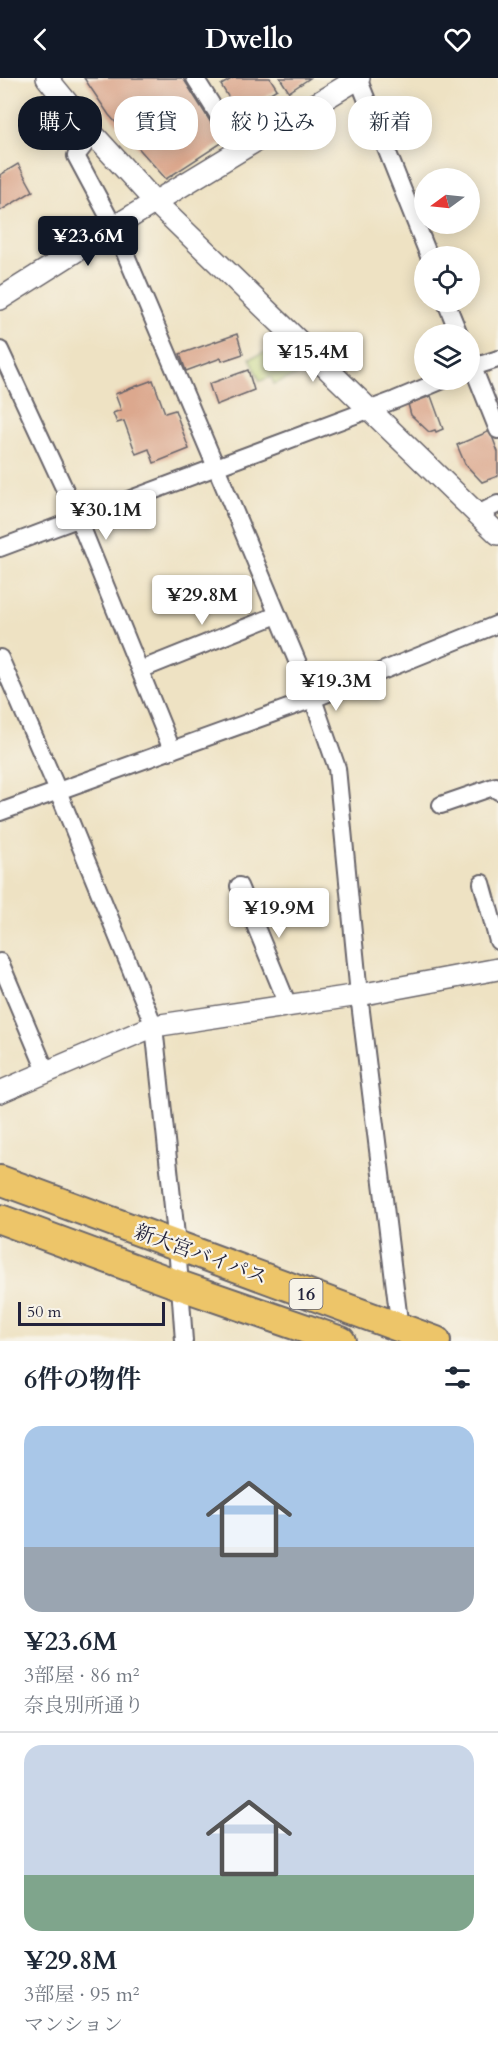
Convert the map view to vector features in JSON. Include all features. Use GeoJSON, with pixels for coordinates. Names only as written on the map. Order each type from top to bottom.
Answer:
{"type":"FeatureCollection","features":[{"type":"Feature","properties":{"kind":"highway","name":"新大宮バイパス"},"geometry":{"type":"LineString","coordinates":[[0,1180],[436,1341]]}},
{"type":"Feature","properties":{"kind":"highway","name":"新大宮バイパス"},"geometry":{"type":"LineString","coordinates":[[0,1219],[341,1341]]}},
{"type":"Feature","properties":{"kind":"street"},"geometry":{"type":"LineString","coordinates":[[47,78],[62,96]]}},
{"type":"Feature","properties":{"kind":"street"},"geometry":{"type":"LineString","coordinates":[[195,78],[241,151]]}},
{"type":"Feature","properties":{"kind":"street"},"geometry":{"type":"LineString","coordinates":[[0,299],[359,78],[425,246]]}},
{"type":"Feature","properties":{"kind":"street"},"geometry":{"type":"LineString","coordinates":[[102,144],[156,203],[498,534]]}},
{"type":"Feature","properties":{"kind":"street"},"geometry":{"type":"LineString","coordinates":[[81,150],[76,156],[114,227],[313,699],[337,768],[359,994],[400,1329]]}},
{"type":"Feature","properties":{"kind":"street"},"geometry":{"type":"LineString","coordinates":[[0,350],[78,518],[172,750]]}},
{"type":"Feature","properties":{"kind":"street"},"geometry":{"type":"LineString","coordinates":[[480,363],[498,359]]}},
{"type":"Feature","properties":{"kind":"street"},"geometry":{"type":"LineString","coordinates":[[480,388],[498,430]]}},
{"type":"Feature","properties":{"kind":"street"},"geometry":{"type":"LineString","coordinates":[[0,548],[418,390]]}},
{"type":"Feature","properties":{"kind":"street"},"geometry":{"type":"LineString","coordinates":[[478,514],[498,504]]}},
{"type":"Feature","properties":{"kind":"street"},"geometry":{"type":"LineString","coordinates":[[140,670],[277,615]]}},
{"type":"Feature","properties":{"kind":"street"},"geometry":{"type":"LineString","coordinates":[[0,812],[313,699],[498,624]]}},
{"type":"Feature","properties":{"kind":"street"},"geometry":{"type":"LineString","coordinates":[[0,658],[58,791],[154,1026],[177,1245],[184,1341]]}},
{"type":"Feature","properties":{"kind":"street"},"geometry":{"type":"LineString","coordinates":[[441,805],[496,786],[498,791]]}},
{"type":"Feature","properties":{"kind":"street"},"geometry":{"type":"LineString","coordinates":[[482,883],[498,941]]}},
{"type":"Feature","properties":{"kind":"street"},"geometry":{"type":"LineString","coordinates":[[239,886],[288,1005]]}},
{"type":"Feature","properties":{"kind":"street"},"geometry":{"type":"LineString","coordinates":[[0,962],[46,1071]]}},
{"type":"Feature","properties":{"kind":"street"},"geometry":{"type":"LineString","coordinates":[[0,1092],[154,1026],[359,994],[498,969]]}},
{"type":"Feature","properties":{"kind":"green space"},"geometry":{"type":"Polygon","coordinates":[[[272,350],[297,375],[274,384],[271,377],[260,381],[250,358],[272,350]]]}},
{"type":"Feature","properties":{"kind":"building"},"geometry":{"type":"Polygon","coordinates":[[[84,78],[183,78],[194,96],[114,96],[114,121],[102,105],[102,96],[96,96],[84,78]]]}},
{"type":"Feature","properties":{"kind":"building"},"geometry":{"type":"Polygon","coordinates":[[[233,78],[270,78],[277,89],[266,96],[228,96],[221,85],[233,78]]]}},
{"type":"Feature","properties":{"kind":"building"},"geometry":{"type":"Polygon","coordinates":[[[280,78],[310,78],[289,92],[280,78]]]}},
{"type":"Feature","properties":{"kind":"building"},"geometry":{"type":"Polygon","coordinates":[[[198,102],[210,121],[211,150],[166,179],[140,150],[198,150],[198,102]]]}},
{"type":"Feature","properties":{"kind":"building"},"geometry":{"type":"Polygon","coordinates":[[[18,164],[33,191],[0,211],[0,175],[18,164]]]}},
{"type":"Feature","properties":{"kind":"building"},"geometry":{"type":"Polygon","coordinates":[[[237,334],[243,354],[222,361],[221,358],[186,371],[180,354],[237,334]]]}},
{"type":"Feature","properties":{"kind":"building"},"geometry":{"type":"Polygon","coordinates":[[[248,370],[254,390],[216,405],[209,384],[248,370]]]}},
{"type":"Feature","properties":{"kind":"building"},"geometry":{"type":"Polygon","coordinates":[[[153,380],[165,413],[175,410],[189,449],[154,463],[149,449],[136,454],[124,421],[117,423],[113,413],[121,410],[115,394],[153,380]]]}},
{"type":"Feature","properties":{"kind":"building"},"geometry":{"type":"Polygon","coordinates":[[[431,396],[443,429],[436,432],[435,430],[429,432],[411,415],[408,404],[431,396]]]}},
{"type":"Feature","properties":{"kind":"building"},"geometry":{"type":"Polygon","coordinates":[[[490,431],[498,452],[498,476],[482,482],[465,464],[457,445],[490,431]]]}}]}
